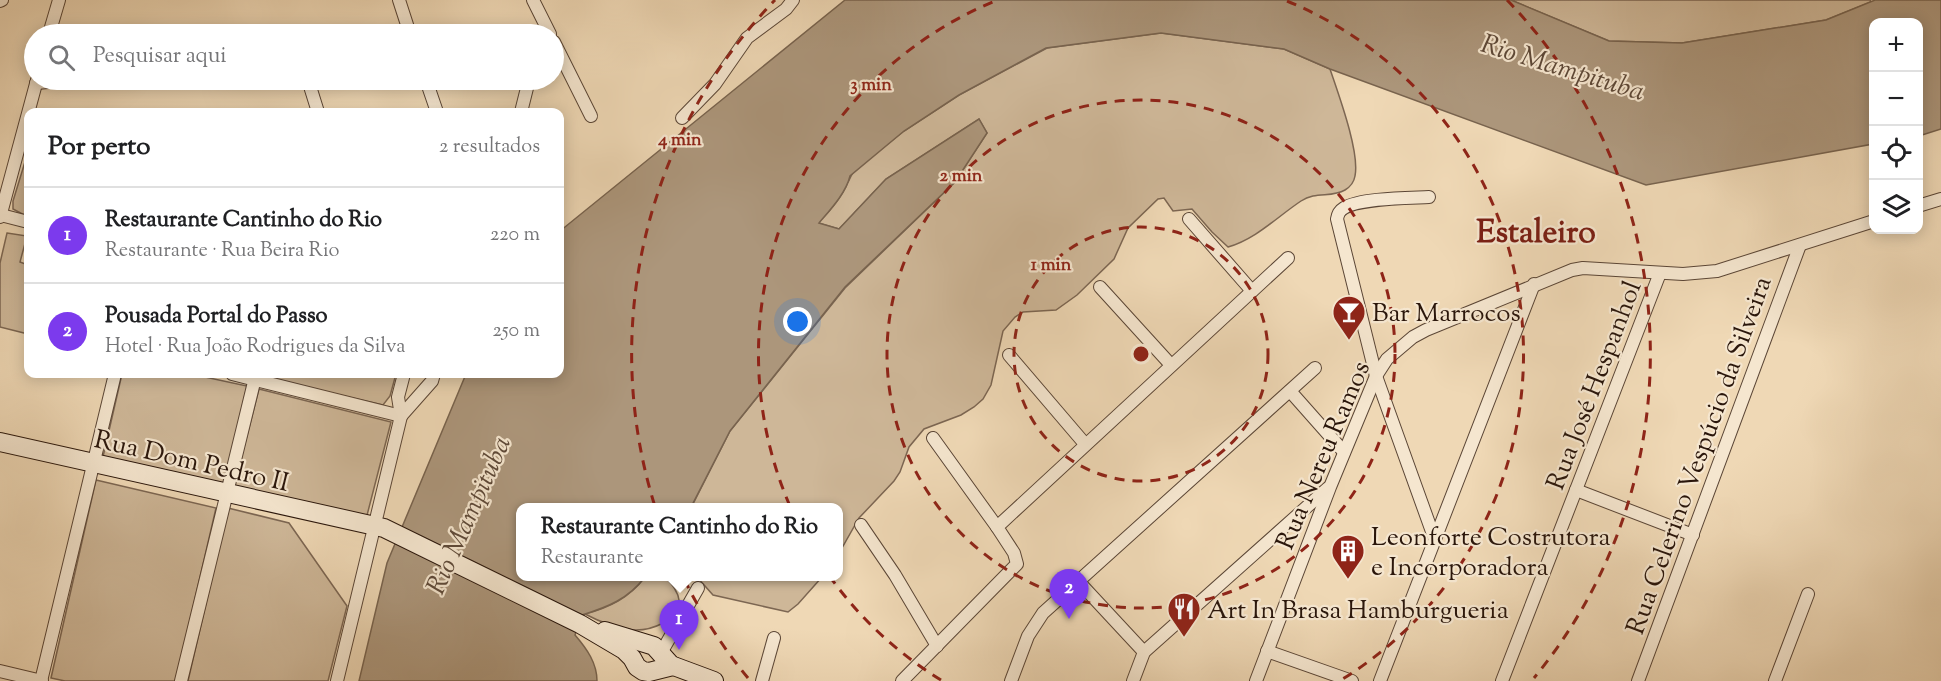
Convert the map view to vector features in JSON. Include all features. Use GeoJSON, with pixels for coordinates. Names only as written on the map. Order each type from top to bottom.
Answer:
{"type":"FeatureCollection","features":[{"type":"Feature","properties":{"kind":"main road","name":"Rua Dom Pedro II"},"geometry":{"type":"LineString","coordinates":[[0,442],[384,528],[580,624]]}},
{"type":"Feature","properties":{"kind":"main road"},"geometry":{"type":"LineString","coordinates":[[580,624],[624,650],[636,666],[652,676],[660,654]]}},
{"type":"Feature","properties":{"kind":"main road"},"geometry":{"type":"LineString","coordinates":[[580,624],[660,654],[714,681]]}},
{"type":"Feature","properties":{"kind":"main road"},"geometry":{"type":"LineString","coordinates":[[636,681],[634,655],[637,649],[660,654]]}},
{"type":"Feature","properties":{"kind":"street"},"geometry":{"type":"LineString","coordinates":[[52,24],[58,0]]}},
{"type":"Feature","properties":{"kind":"street"},"geometry":{"type":"LineString","coordinates":[[399,0],[405,24]]}},
{"type":"Feature","properties":{"kind":"street"},"geometry":{"type":"LineString","coordinates":[[533,0],[545,24]]}},
{"type":"Feature","properties":{"kind":"street"},"geometry":{"type":"LineString","coordinates":[[682,118],[716,84],[747,38],[786,9],[793,0]]}},
{"type":"Feature","properties":{"kind":"street"},"geometry":{"type":"LineString","coordinates":[[564,62],[591,116]]}},
{"type":"Feature","properties":{"kind":"street"},"geometry":{"type":"LineString","coordinates":[[29,108],[34,90]]}},
{"type":"Feature","properties":{"kind":"street"},"geometry":{"type":"LineString","coordinates":[[311,90],[317,108]]}},
{"type":"Feature","properties":{"kind":"street"},"geometry":{"type":"LineString","coordinates":[[429,90],[436,108]]}},
{"type":"Feature","properties":{"kind":"street"},"geometry":{"type":"LineString","coordinates":[[522,108],[526,90]]}},
{"type":"Feature","properties":{"kind":"street"},"geometry":{"type":"LineString","coordinates":[[24,126],[1,211],[24,220]]}},
{"type":"Feature","properties":{"kind":"street"},"geometry":{"type":"LineString","coordinates":[[1429,197],[1359,203],[1344,207],[1338,212],[1338,225],[1376,376],[1435,540]]}},
{"type":"Feature","properties":{"kind":"street"},"geometry":{"type":"LineString","coordinates":[[1923,204],[1941,199]]}},
{"type":"Feature","properties":{"kind":"street"},"geometry":{"type":"LineString","coordinates":[[1189,219],[1252,291]]}},
{"type":"Feature","properties":{"kind":"street","name":"Rua Nereu Ramos"},"geometry":{"type":"LineString","coordinates":[[1256,681],[1330,487],[1376,376],[1387,360],[1413,337],[1439,323],[1561,273],[1583,268],[1700,274],[1717,271],[1869,223]]}},
{"type":"Feature","properties":{"kind":"street","name":"Rua Celerino Vespúcio da Silveira"},"geometry":{"type":"LineString","coordinates":[[1638,681],[1800,245]]}},
{"type":"Feature","properties":{"kind":"street"},"geometry":{"type":"LineString","coordinates":[[997,527],[1288,258]]}},
{"type":"Feature","properties":{"kind":"street","name":"Rua José Hespanhol"},"geometry":{"type":"LineString","coordinates":[[1502,681],[1660,273]]}},
{"type":"Feature","properties":{"kind":"street"},"geometry":{"type":"LineString","coordinates":[[1380,681],[1534,284]]}},
{"type":"Feature","properties":{"kind":"street"},"geometry":{"type":"LineString","coordinates":[[1100,287],[1171,365]]}},
{"type":"Feature","properties":{"kind":"street"},"geometry":{"type":"LineString","coordinates":[[1009,356],[1085,444]]}},
{"type":"Feature","properties":{"kind":"street"},"geometry":{"type":"LineString","coordinates":[[1011,681],[1028,636],[1037,620],[1315,368]]}},
{"type":"Feature","properties":{"kind":"street"},"geometry":{"type":"LineString","coordinates":[[0,671],[41,681],[114,378]]}},
{"type":"Feature","properties":{"kind":"street"},"geometry":{"type":"LineString","coordinates":[[181,681],[255,378]]}},
{"type":"Feature","properties":{"kind":"street"},"geometry":{"type":"LineString","coordinates":[[262,378],[401,416]]}},
{"type":"Feature","properties":{"kind":"street"},"geometry":{"type":"LineString","coordinates":[[337,681],[401,416],[398,397],[403,378]]}},
{"type":"Feature","properties":{"kind":"street"},"geometry":{"type":"LineString","coordinates":[[401,416],[433,378]]}},
{"type":"Feature","properties":{"kind":"street"},"geometry":{"type":"LineString","coordinates":[[1290,391],[1344,452]]}},
{"type":"Feature","properties":{"kind":"street"},"geometry":{"type":"LineString","coordinates":[[902,681],[1017,564],[1014,553],[997,527],[933,438]]}},
{"type":"Feature","properties":{"kind":"street"},"geometry":{"type":"LineString","coordinates":[[1132,681],[1144,652],[1330,487]]}},
{"type":"Feature","properties":{"kind":"street"},"geometry":{"type":"LineString","coordinates":[[1576,490],[1693,535]]}},
{"type":"Feature","properties":{"kind":"street"},"geometry":{"type":"LineString","coordinates":[[861,525],[895,575],[937,646]]}},
{"type":"Feature","properties":{"kind":"street"},"geometry":{"type":"LineString","coordinates":[[1078,581],[1144,652]]}},
{"type":"Feature","properties":{"kind":"street"},"geometry":{"type":"LineString","coordinates":[[660,654],[698,588]]}},
{"type":"Feature","properties":{"kind":"street"},"geometry":{"type":"LineString","coordinates":[[1775,681],[1808,594]]}},
{"type":"Feature","properties":{"kind":"street"},"geometry":{"type":"LineString","coordinates":[[762,681],[774,638]]}},
{"type":"Feature","properties":{"kind":"street"},"geometry":{"type":"LineString","coordinates":[[1267,651],[1352,681]]}},
{"type":"Feature","properties":{"kind":"shaded area"},"geometry":{"type":"Polygon","coordinates":[[[1511,0],[1870,0],[1871,2],[1826,20],[1682,43],[1609,41],[1511,0]]]}},
{"type":"Feature","properties":{"kind":"shaded area"},"geometry":{"type":"Polygon","coordinates":[[[1161,33],[1284,49],[1330,69],[1354,153],[1356,165],[1354,180],[1347,189],[1340,192],[1318,195],[1301,201],[1248,239],[1228,247],[1192,209],[1173,211],[1164,198],[1158,199],[1128,228],[1114,259],[1077,295],[1056,310],[1023,312],[1015,317],[1003,331],[991,385],[983,399],[961,415],[924,429],[909,447],[900,472],[894,481],[859,518],[843,546],[843,503],[694,503],[730,431],[845,288],[955,182],[987,133],[979,119],[886,179],[839,229],[818,223],[839,199],[855,170],[904,131],[959,95],[1047,48],[1161,33]]]}},
{"type":"Feature","properties":{"kind":"shaded area"},"geometry":{"type":"Polygon","coordinates":[[[24,165],[24,215],[13,209],[13,201],[24,165]]]}},
{"type":"Feature","properties":{"kind":"shaded area"},"geometry":{"type":"Polygon","coordinates":[[[7,233],[24,236],[20,262],[24,264],[24,333],[0,327],[0,263],[7,233]]]}},
{"type":"Feature","properties":{"kind":"shaded area"},"geometry":{"type":"Polygon","coordinates":[[[121,378],[210,378],[247,386],[223,488],[102,461],[121,378]]]}},
{"type":"Feature","properties":{"kind":"shaded area"},"geometry":{"type":"Polygon","coordinates":[[[265,378],[395,378],[390,396],[383,405],[265,378]]]}},
{"type":"Feature","properties":{"kind":"shaded area"},"geometry":{"type":"Polygon","coordinates":[[[259,389],[391,422],[365,523],[233,490],[259,389]]]}},
{"type":"Feature","properties":{"kind":"shaded area"},"geometry":{"type":"Polygon","coordinates":[[[96,480],[216,508],[176,681],[65,681],[51,678],[96,480]]]}},
{"type":"Feature","properties":{"kind":"shaded area"},"geometry":{"type":"Polygon","coordinates":[[[228,508],[289,523],[347,606],[328,681],[188,681],[228,508]]]}},
{"type":"Feature","properties":{"kind":"shaded area"},"geometry":{"type":"Polygon","coordinates":[[[642,581],[668,581],[679,600],[675,614],[663,623],[647,629],[633,630],[596,620],[585,614],[618,601],[642,581]]]}},
{"type":"Feature","properties":{"kind":"shaded area"},"geometry":{"type":"Polygon","coordinates":[[[701,581],[818,581],[788,612],[713,595],[701,581]]]}},
{"type":"Feature","properties":{"kind":"water","name":"Rio Mampituba"},"geometry":{"type":"Polygon","coordinates":[[[845,0],[1511,0],[1609,41],[1682,43],[1826,20],[1875,0],[1941,0],[1941,129],[1923,135],[1923,18],[1869,18],[1869,145],[1646,185],[1330,69],[1284,49],[1161,33],[1046,48],[959,95],[904,131],[850,176],[841,195],[819,223],[839,229],[886,179],[979,119],[987,133],[955,182],[845,287],[730,431],[693,503],[516,503],[516,581],[642,581],[617,601],[582,615],[575,635],[590,656],[597,681],[359,681],[387,563],[464,378],[564,378],[564,228],[845,0]]]}},
{"type":"Feature","properties":{"kind":"place","name":"Bar Marrocos"},"geometry":{"type":"Point","coordinates":[1349,341]}},
{"type":"Feature","properties":{"kind":"place","name":"Leonforte Costrutora e Incorporadora"},"geometry":{"type":"Point","coordinates":[1348,580]}},
{"type":"Feature","properties":{"kind":"place","name":"Pousada Portal do Passo"},"geometry":{"type":"Point","coordinates":[1069,619]}},
{"type":"Feature","properties":{"kind":"place","name":"Art In Brasa Hamburgueria"},"geometry":{"type":"Point","coordinates":[1184,638]}},
{"type":"Feature","properties":{"kind":"place","name":"Restaurante Cantinho do Rio"},"geometry":{"type":"Point","coordinates":[679,650]}},
{"type":"Feature","properties":{"kind":"district","name":"Estaleiro"},"geometry":{"type":"Point","coordinates":[1536,231]}}]}
